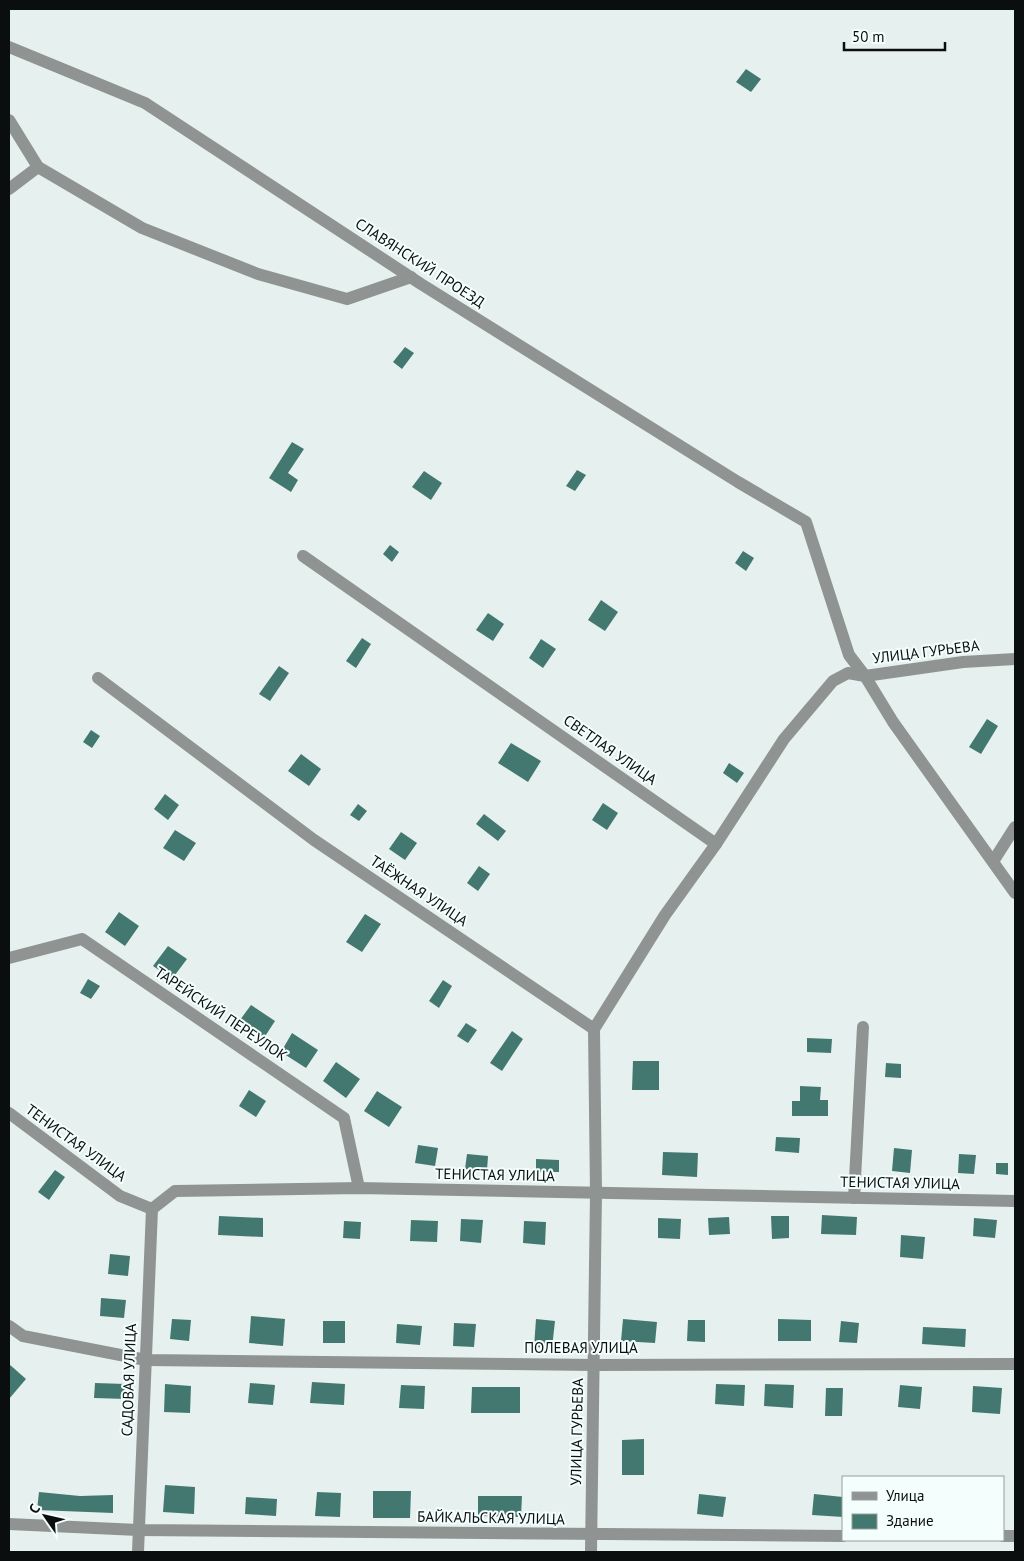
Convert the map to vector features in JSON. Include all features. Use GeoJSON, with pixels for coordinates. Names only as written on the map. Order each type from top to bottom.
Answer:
{"type":"FeatureCollection","features":[{"type":"Feature","properties":{"kind":"street","name":"СЛАВЯНСКИЙ ПРОЕЗД"},"geometry":{"type":"LineString","coordinates":[[9,47],[145,103],[411,277],[738,482],[806,522],[849,655],[866,676]]}},
{"type":"Feature","properties":{"kind":"street"},"geometry":{"type":"LineString","coordinates":[[9,120],[38,167],[142,228],[258,274],[347,299],[411,277]]}},
{"type":"Feature","properties":{"kind":"street"},"geometry":{"type":"LineString","coordinates":[[9,189],[38,167]]}},
{"type":"Feature","properties":{"kind":"street","name":"СВЕТЛАЯ УЛИЦА"},"geometry":{"type":"LineString","coordinates":[[303,556],[716,844]]}},
{"type":"Feature","properties":{"kind":"street","name":"УЛИЦА ГУРЬЕВА"},"geometry":{"type":"LineString","coordinates":[[716,844],[784,739],[834,681],[848,673],[866,676],[964,662],[1015,659]]}},
{"type":"Feature","properties":{"kind":"street"},"geometry":{"type":"LineString","coordinates":[[866,676],[893,722],[994,860],[1015,893]]}},
{"type":"Feature","properties":{"kind":"street","name":"ТАЁЖНАЯ УЛИЦА"},"geometry":{"type":"LineString","coordinates":[[98,678],[314,840],[594,1029]]}},
{"type":"Feature","properties":{"kind":"street"},"geometry":{"type":"LineString","coordinates":[[994,860],[1015,826]]}},
{"type":"Feature","properties":{"kind":"street"},"geometry":{"type":"LineString","coordinates":[[596,1193],[594,1029],[665,915],[716,844]]}},
{"type":"Feature","properties":{"kind":"street","name":"ТАРЕЙСКИЙ ПЕРЕУЛОК"},"geometry":{"type":"LineString","coordinates":[[9,958],[82,939],[344,1118],[359,1188]]}},
{"type":"Feature","properties":{"kind":"street"},"geometry":{"type":"LineString","coordinates":[[854,1198],[863,1027]]}},
{"type":"Feature","properties":{"kind":"street","name":"ТЕНИСТАЯ УЛИЦА"},"geometry":{"type":"LineString","coordinates":[[9,1113],[120,1196],[152,1209],[175,1191],[359,1188],[1015,1201]]}},
{"type":"Feature","properties":{"kind":"street","name":"УЛИЦА ГУРЬЕВА"},"geometry":{"type":"LineString","coordinates":[[591,1552],[596,1193]]}},
{"type":"Feature","properties":{"kind":"street","name":"САДОВАЯ УЛИЦА"},"geometry":{"type":"LineString","coordinates":[[138,1552],[152,1209]]}},
{"type":"Feature","properties":{"kind":"street","name":"ПОЛЕВАЯ УЛИЦА"},"geometry":{"type":"LineString","coordinates":[[9,1326],[22,1336],[146,1360],[595,1365],[1015,1364]]}},
{"type":"Feature","properties":{"kind":"street","name":"БАЙКАЛЬСКАЯ УЛИЦА"},"geometry":{"type":"LineString","coordinates":[[9,1524],[138,1530],[842,1536]]}},
{"type":"Feature","properties":{"kind":"building"},"geometry":{"type":"Polygon","coordinates":[[[746,69],[761,79],[751,92],[736,82],[746,69]]]}},
{"type":"Feature","properties":{"kind":"building"},"geometry":{"type":"Polygon","coordinates":[[[405,347],[414,353],[402,369],[393,362],[405,347]]]}},
{"type":"Feature","properties":{"kind":"building"},"geometry":{"type":"Polygon","coordinates":[[[292,442],[304,449],[288,473],[298,480],[291,492],[269,478],[292,442]]]}},
{"type":"Feature","properties":{"kind":"building"},"geometry":{"type":"Polygon","coordinates":[[[577,470],[586,475],[575,491],[566,486],[577,470]]]}},
{"type":"Feature","properties":{"kind":"building"},"geometry":{"type":"Polygon","coordinates":[[[424,471],[442,483],[431,500],[412,487],[424,471]]]}},
{"type":"Feature","properties":{"kind":"building"},"geometry":{"type":"Polygon","coordinates":[[[390,545],[399,552],[392,562],[383,554],[390,545]]]}},
{"type":"Feature","properties":{"kind":"building"},"geometry":{"type":"Polygon","coordinates":[[[743,551],[754,558],[746,571],[735,563],[743,551]]]}},
{"type":"Feature","properties":{"kind":"building"},"geometry":{"type":"Polygon","coordinates":[[[601,600],[618,612],[605,631],[588,620],[601,600]]]}},
{"type":"Feature","properties":{"kind":"building"},"geometry":{"type":"Polygon","coordinates":[[[488,613],[504,624],[493,641],[476,630],[488,613]]]}},
{"type":"Feature","properties":{"kind":"building"},"geometry":{"type":"Polygon","coordinates":[[[362,638],[371,644],[356,668],[346,661],[362,638]]]}},
{"type":"Feature","properties":{"kind":"building"},"geometry":{"type":"Polygon","coordinates":[[[541,639],[556,649],[543,668],[529,658],[541,639]]]}},
{"type":"Feature","properties":{"kind":"building"},"geometry":{"type":"Polygon","coordinates":[[[279,666],[289,673],[270,701],[259,694],[279,666]]]}},
{"type":"Feature","properties":{"kind":"building"},"geometry":{"type":"Polygon","coordinates":[[[987,719],[998,726],[981,754],[969,747],[987,719]]]}},
{"type":"Feature","properties":{"kind":"building"},"geometry":{"type":"Polygon","coordinates":[[[91,730],[100,736],[92,748],[83,742],[91,730]]]}},
{"type":"Feature","properties":{"kind":"building"},"geometry":{"type":"Polygon","coordinates":[[[511,743],[541,761],[528,782],[498,763],[511,743]]]}},
{"type":"Feature","properties":{"kind":"building"},"geometry":{"type":"Polygon","coordinates":[[[301,754],[321,769],[309,786],[288,771],[301,754]]]}},
{"type":"Feature","properties":{"kind":"building"},"geometry":{"type":"Polygon","coordinates":[[[729,763],[744,773],[737,783],[723,773],[729,763]]]}},
{"type":"Feature","properties":{"kind":"building"},"geometry":{"type":"Polygon","coordinates":[[[165,794],[179,805],[168,820],[154,809],[165,794]]]}},
{"type":"Feature","properties":{"kind":"building"},"geometry":{"type":"Polygon","coordinates":[[[603,803],[618,813],[607,830],[592,820],[603,803]]]}},
{"type":"Feature","properties":{"kind":"building"},"geometry":{"type":"Polygon","coordinates":[[[358,804],[367,811],[359,821],[350,815],[358,804]]]}},
{"type":"Feature","properties":{"kind":"building"},"geometry":{"type":"Polygon","coordinates":[[[484,814],[506,831],[498,841],[476,824],[484,814]]]}},
{"type":"Feature","properties":{"kind":"building"},"geometry":{"type":"Polygon","coordinates":[[[175,830],[196,843],[184,861],[163,848],[175,830]]]}},
{"type":"Feature","properties":{"kind":"building"},"geometry":{"type":"Polygon","coordinates":[[[401,832],[417,843],[405,860],[389,849],[401,832]]]}},
{"type":"Feature","properties":{"kind":"building"},"geometry":{"type":"Polygon","coordinates":[[[479,866],[490,874],[478,891],[467,883],[479,866]]]}},
{"type":"Feature","properties":{"kind":"building"},"geometry":{"type":"Polygon","coordinates":[[[119,912],[139,926],[125,946],[105,932],[119,912]]]}},
{"type":"Feature","properties":{"kind":"building"},"geometry":{"type":"Polygon","coordinates":[[[365,914],[381,924],[362,952],[346,942],[365,914]]]}},
{"type":"Feature","properties":{"kind":"building"},"geometry":{"type":"Polygon","coordinates":[[[168,946],[187,959],[172,979],[153,966],[168,946]]]}},
{"type":"Feature","properties":{"kind":"building"},"geometry":{"type":"Polygon","coordinates":[[[88,979],[100,986],[91,999],[80,993],[88,979]]]}},
{"type":"Feature","properties":{"kind":"building"},"geometry":{"type":"Polygon","coordinates":[[[443,980],[452,986],[439,1008],[429,1001],[443,980]]]}},
{"type":"Feature","properties":{"kind":"building"},"geometry":{"type":"Polygon","coordinates":[[[251,1005],[275,1021],[262,1041],[237,1024],[251,1005]]]}},
{"type":"Feature","properties":{"kind":"building"},"geometry":{"type":"Polygon","coordinates":[[[466,1023],[477,1030],[468,1043],[457,1036],[466,1023]]]}},
{"type":"Feature","properties":{"kind":"building"},"geometry":{"type":"Polygon","coordinates":[[[512,1031],[523,1039],[502,1071],[490,1063],[512,1031]]]}},
{"type":"Feature","properties":{"kind":"building"},"geometry":{"type":"Polygon","coordinates":[[[292,1033],[318,1050],[306,1068],[281,1052],[292,1033]]]}},
{"type":"Feature","properties":{"kind":"building"},"geometry":{"type":"Polygon","coordinates":[[[807,1038],[832,1039],[831,1053],[807,1052],[807,1038]]]}},
{"type":"Feature","properties":{"kind":"building"},"geometry":{"type":"Polygon","coordinates":[[[633,1061],[659,1061],[659,1090],[632,1090],[633,1061]]]}},
{"type":"Feature","properties":{"kind":"building"},"geometry":{"type":"Polygon","coordinates":[[[336,1062],[360,1079],[346,1098],[323,1081],[336,1062]]]}},
{"type":"Feature","properties":{"kind":"building"},"geometry":{"type":"Polygon","coordinates":[[[886,1063],[901,1064],[901,1078],[885,1077],[886,1063]]]}},
{"type":"Feature","properties":{"kind":"building"},"geometry":{"type":"Polygon","coordinates":[[[800,1086],[821,1087],[820,1100],[828,1100],[828,1116],[792,1116],[792,1101],[800,1101],[800,1086]]]}},
{"type":"Feature","properties":{"kind":"building"},"geometry":{"type":"Polygon","coordinates":[[[249,1090],[266,1101],[256,1117],[239,1106],[249,1090]]]}},
{"type":"Feature","properties":{"kind":"building"},"geometry":{"type":"Polygon","coordinates":[[[377,1091],[402,1107],[389,1127],[364,1111],[377,1091]]]}},
{"type":"Feature","properties":{"kind":"building"},"geometry":{"type":"Polygon","coordinates":[[[776,1137],[800,1138],[799,1153],[775,1151],[776,1137]]]}},
{"type":"Feature","properties":{"kind":"building"},"geometry":{"type":"Polygon","coordinates":[[[418,1145],[438,1148],[435,1166],[415,1163],[418,1145]]]}},
{"type":"Feature","properties":{"kind":"building"},"geometry":{"type":"Polygon","coordinates":[[[894,1148],[912,1150],[910,1173],[892,1171],[894,1148]]]}},
{"type":"Feature","properties":{"kind":"building"},"geometry":{"type":"Polygon","coordinates":[[[663,1152],[698,1153],[697,1177],[662,1175],[663,1152]]]}},
{"type":"Feature","properties":{"kind":"building"},"geometry":{"type":"Polygon","coordinates":[[[467,1154],[488,1156],[487,1171],[465,1169],[467,1154]]]}},
{"type":"Feature","properties":{"kind":"building"},"geometry":{"type":"Polygon","coordinates":[[[959,1154],[976,1155],[974,1174],[958,1173],[959,1154]]]}},
{"type":"Feature","properties":{"kind":"building"},"geometry":{"type":"Polygon","coordinates":[[[536,1159],[559,1160],[559,1172],[536,1172],[536,1159]]]}},
{"type":"Feature","properties":{"kind":"building"},"geometry":{"type":"Polygon","coordinates":[[[996,1163],[1008,1163],[1008,1175],[996,1174],[996,1163]]]}},
{"type":"Feature","properties":{"kind":"building"},"geometry":{"type":"Polygon","coordinates":[[[55,1170],[65,1177],[49,1200],[38,1192],[55,1170]]]}},
{"type":"Feature","properties":{"kind":"building"},"geometry":{"type":"Polygon","coordinates":[[[822,1215],[857,1217],[856,1235],[821,1234],[822,1215]]]}},
{"type":"Feature","properties":{"kind":"building"},"geometry":{"type":"Polygon","coordinates":[[[219,1216],[263,1218],[263,1237],[218,1235],[219,1216]]]}},
{"type":"Feature","properties":{"kind":"building"},"geometry":{"type":"Polygon","coordinates":[[[771,1216],[789,1216],[789,1238],[772,1239],[771,1216]]]}},
{"type":"Feature","properties":{"kind":"building"},"geometry":{"type":"Polygon","coordinates":[[[729,1217],[730,1234],[709,1235],[708,1218],[729,1217]]]}},
{"type":"Feature","properties":{"kind":"building"},"geometry":{"type":"Polygon","coordinates":[[[658,1218],[681,1219],[680,1239],[658,1238],[658,1218]]]}},
{"type":"Feature","properties":{"kind":"building"},"geometry":{"type":"Polygon","coordinates":[[[974,1218],[997,1220],[995,1238],[973,1236],[974,1218]]]}},
{"type":"Feature","properties":{"kind":"building"},"geometry":{"type":"Polygon","coordinates":[[[461,1219],[483,1220],[481,1243],[460,1241],[461,1219]]]}},
{"type":"Feature","properties":{"kind":"building"},"geometry":{"type":"Polygon","coordinates":[[[411,1220],[438,1221],[437,1242],[410,1241],[411,1220]]]}},
{"type":"Feature","properties":{"kind":"building"},"geometry":{"type":"Polygon","coordinates":[[[344,1221],[361,1222],[360,1239],[343,1238],[344,1221]]]}},
{"type":"Feature","properties":{"kind":"building"},"geometry":{"type":"Polygon","coordinates":[[[524,1221],[546,1222],[545,1245],[523,1243],[524,1221]]]}},
{"type":"Feature","properties":{"kind":"building"},"geometry":{"type":"Polygon","coordinates":[[[901,1235],[925,1237],[923,1259],[900,1257],[901,1235]]]}},
{"type":"Feature","properties":{"kind":"building"},"geometry":{"type":"Polygon","coordinates":[[[110,1254],[130,1256],[128,1276],[108,1274],[110,1254]]]}},
{"type":"Feature","properties":{"kind":"building"},"geometry":{"type":"Polygon","coordinates":[[[101,1298],[126,1300],[124,1318],[100,1316],[101,1298]]]}},
{"type":"Feature","properties":{"kind":"building"},"geometry":{"type":"Polygon","coordinates":[[[251,1316],[285,1319],[283,1346],[249,1343],[251,1316]]]}},
{"type":"Feature","properties":{"kind":"building"},"geometry":{"type":"Polygon","coordinates":[[[172,1319],[191,1320],[189,1341],[170,1339],[172,1319]]]}},
{"type":"Feature","properties":{"kind":"building"},"geometry":{"type":"Polygon","coordinates":[[[536,1319],[555,1321],[552,1348],[534,1347],[536,1319]]]}},
{"type":"Feature","properties":{"kind":"building"},"geometry":{"type":"Polygon","coordinates":[[[623,1319],[657,1322],[655,1343],[621,1341],[623,1319]]]}},
{"type":"Feature","properties":{"kind":"building"},"geometry":{"type":"Polygon","coordinates":[[[778,1319],[811,1320],[811,1341],[778,1341],[778,1319]]]}},
{"type":"Feature","properties":{"kind":"building"},"geometry":{"type":"Polygon","coordinates":[[[688,1320],[705,1320],[705,1342],[687,1341],[688,1320]]]}},
{"type":"Feature","properties":{"kind":"building"},"geometry":{"type":"Polygon","coordinates":[[[323,1321],[345,1321],[345,1343],[323,1343],[323,1321]]]}},
{"type":"Feature","properties":{"kind":"building"},"geometry":{"type":"Polygon","coordinates":[[[841,1321],[859,1323],[857,1343],[839,1342],[841,1321]]]}},
{"type":"Feature","properties":{"kind":"building"},"geometry":{"type":"Polygon","coordinates":[[[454,1323],[476,1324],[474,1347],[453,1346],[454,1323]]]}},
{"type":"Feature","properties":{"kind":"building"},"geometry":{"type":"Polygon","coordinates":[[[397,1324],[422,1326],[420,1345],[396,1343],[397,1324]]]}},
{"type":"Feature","properties":{"kind":"building"},"geometry":{"type":"Polygon","coordinates":[[[923,1327],[966,1329],[965,1347],[922,1344],[923,1327]]]}},
{"type":"Feature","properties":{"kind":"building"},"geometry":{"type":"Polygon","coordinates":[[[9,1364],[26,1379],[9,1399],[9,1364]]]}},
{"type":"Feature","properties":{"kind":"building"},"geometry":{"type":"Polygon","coordinates":[[[312,1382],[345,1384],[344,1405],[310,1403],[312,1382]]]}},
{"type":"Feature","properties":{"kind":"building"},"geometry":{"type":"Polygon","coordinates":[[[95,1383],[126,1384],[126,1399],[94,1398],[95,1383]]]}},
{"type":"Feature","properties":{"kind":"building"},"geometry":{"type":"Polygon","coordinates":[[[250,1383],[275,1385],[273,1405],[248,1403],[250,1383]]]}},
{"type":"Feature","properties":{"kind":"building"},"geometry":{"type":"Polygon","coordinates":[[[165,1384],[191,1386],[190,1413],[164,1412],[165,1384]]]}},
{"type":"Feature","properties":{"kind":"building"},"geometry":{"type":"Polygon","coordinates":[[[716,1384],[745,1385],[744,1406],[715,1404],[716,1384]]]}},
{"type":"Feature","properties":{"kind":"building"},"geometry":{"type":"Polygon","coordinates":[[[765,1384],[794,1385],[793,1408],[764,1406],[765,1384]]]}},
{"type":"Feature","properties":{"kind":"building"},"geometry":{"type":"Polygon","coordinates":[[[401,1385],[425,1386],[424,1409],[399,1408],[401,1385]]]}},
{"type":"Feature","properties":{"kind":"building"},"geometry":{"type":"Polygon","coordinates":[[[900,1385],[922,1387],[920,1409],[898,1407],[900,1385]]]}},
{"type":"Feature","properties":{"kind":"building"},"geometry":{"type":"Polygon","coordinates":[[[973,1386],[1002,1388],[1000,1414],[972,1412],[973,1386]]]}},
{"type":"Feature","properties":{"kind":"building"},"geometry":{"type":"Polygon","coordinates":[[[472,1387],[520,1387],[520,1413],[471,1413],[472,1387]]]}},
{"type":"Feature","properties":{"kind":"building"},"geometry":{"type":"Polygon","coordinates":[[[826,1388],[843,1388],[842,1416],[825,1416],[826,1388]]]}},
{"type":"Feature","properties":{"kind":"building"},"geometry":{"type":"Polygon","coordinates":[[[644,1439],[644,1475],[622,1475],[622,1440],[644,1439]]]}},
{"type":"Feature","properties":{"kind":"building"},"geometry":{"type":"Polygon","coordinates":[[[165,1485],[195,1487],[194,1514],[163,1512],[165,1485]]]}},
{"type":"Feature","properties":{"kind":"building"},"geometry":{"type":"Polygon","coordinates":[[[373,1491],[411,1491],[410,1518],[373,1518],[373,1491]]]}},
{"type":"Feature","properties":{"kind":"building"},"geometry":{"type":"Polygon","coordinates":[[[39,1492],[80,1496],[113,1495],[113,1513],[37,1510],[39,1492]]]}},
{"type":"Feature","properties":{"kind":"building"},"geometry":{"type":"Polygon","coordinates":[[[317,1492],[341,1493],[340,1517],[315,1516],[317,1492]]]}},
{"type":"Feature","properties":{"kind":"building"},"geometry":{"type":"Polygon","coordinates":[[[699,1494],[726,1497],[723,1517],[697,1514],[699,1494]]]}},
{"type":"Feature","properties":{"kind":"building"},"geometry":{"type":"Polygon","coordinates":[[[814,1494],[842,1497],[842,1517],[812,1515],[814,1494]]]}},
{"type":"Feature","properties":{"kind":"building"},"geometry":{"type":"Polygon","coordinates":[[[478,1496],[522,1496],[521,1517],[478,1516],[478,1496]]]}},
{"type":"Feature","properties":{"kind":"building"},"geometry":{"type":"Polygon","coordinates":[[[246,1497],[277,1499],[276,1516],[245,1514],[246,1497]]]}}]}
